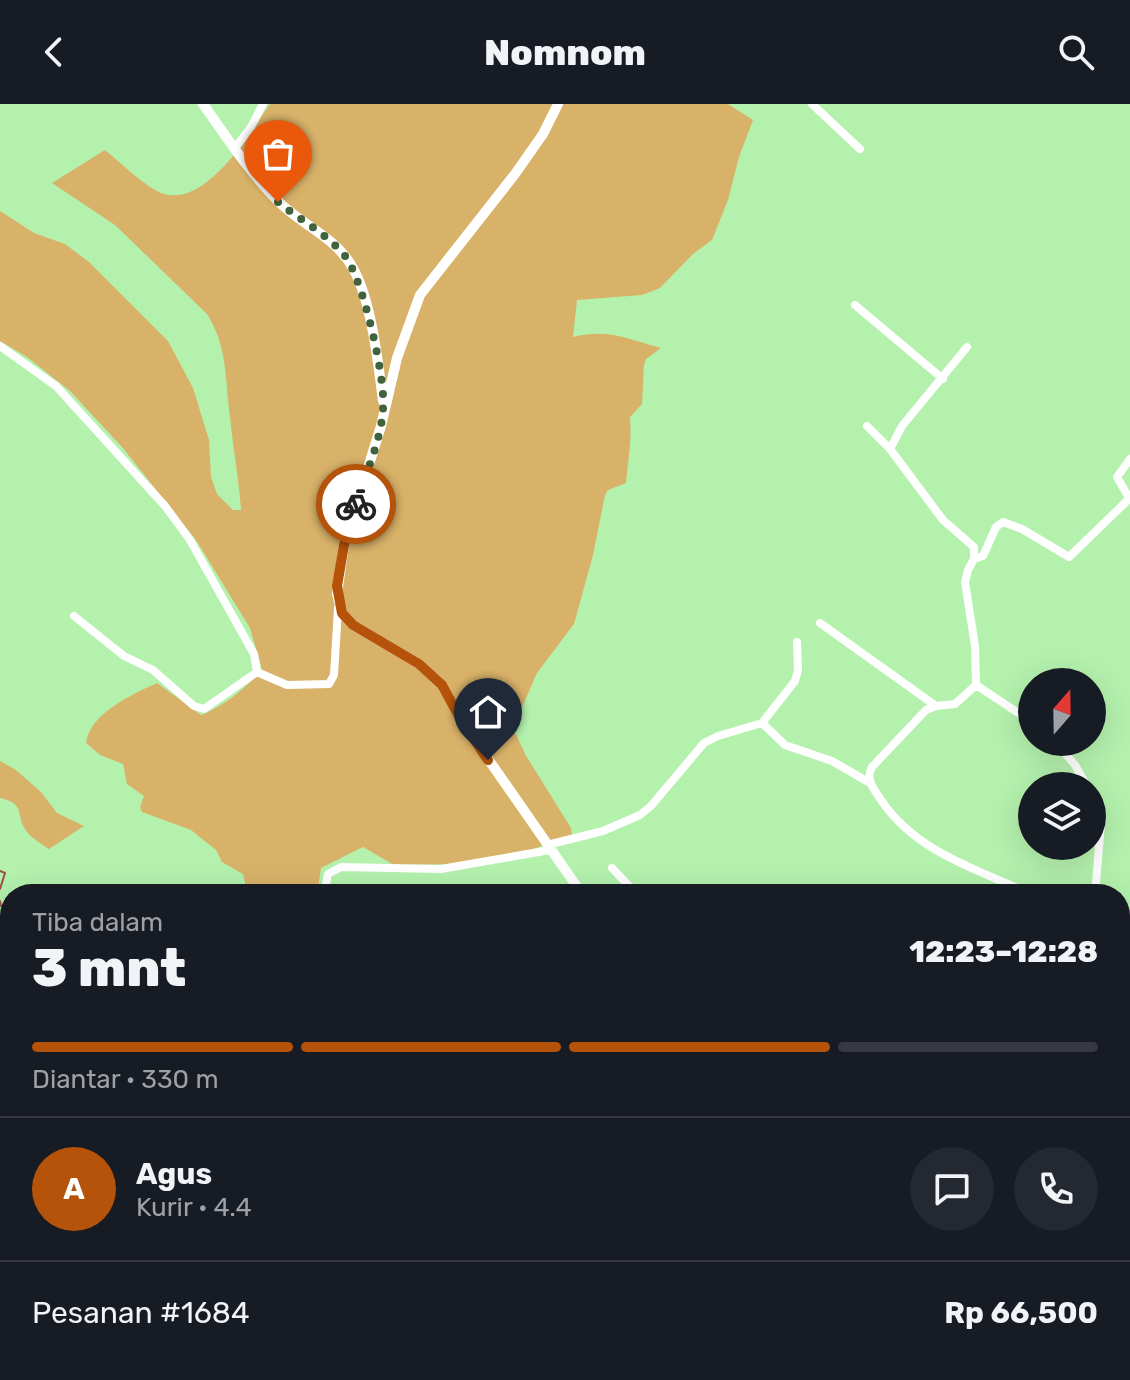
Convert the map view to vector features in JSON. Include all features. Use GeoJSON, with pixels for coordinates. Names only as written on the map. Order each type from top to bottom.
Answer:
{"type":"FeatureCollection","features":[{"type":"Feature","properties":{"kind":"street"},"geometry":{"type":"LineString","coordinates":[[203,104],[278,202],[324,235],[352,265],[373,338],[384,405]]}},
{"type":"Feature","properties":{"kind":"street"},"geometry":{"type":"LineString","coordinates":[[235,148],[263,104]]}},
{"type":"Feature","properties":{"kind":"street"},"geometry":{"type":"LineString","coordinates":[[257,672],[287,685],[329,684],[334,675],[337,586],[344,545],[381,426],[397,358],[420,295],[515,174],[543,134],[558,104]]}},
{"type":"Feature","properties":{"kind":"street"},"geometry":{"type":"LineString","coordinates":[[812,104],[860,149]]}},
{"type":"Feature","properties":{"kind":"street"},"geometry":{"type":"LineString","coordinates":[[855,305],[943,379]]}},
{"type":"Feature","properties":{"kind":"street"},"geometry":{"type":"LineString","coordinates":[[0,346],[56,386],[165,506],[190,540],[254,654],[257,672]]}},
{"type":"Feature","properties":{"kind":"street"},"geometry":{"type":"LineString","coordinates":[[890,449],[902,426],[967,347]]}},
{"type":"Feature","properties":{"kind":"street"},"geometry":{"type":"LineString","coordinates":[[867,426],[890,449],[943,520],[971,543],[975,551],[965,582],[975,646],[976,685],[955,704],[936,706],[922,713],[872,767],[870,783],[890,814],[912,834],[954,862],[1007,884]]}},
{"type":"Feature","properties":{"kind":"street"},"geometry":{"type":"LineString","coordinates":[[974,559],[983,556],[996,527],[1003,522],[1022,529],[1069,557],[1130,498],[1117,477],[1130,459]]}},
{"type":"Feature","properties":{"kind":"street"},"geometry":{"type":"LineString","coordinates":[[338,603],[353,625],[419,664],[442,685],[461,720],[571,884]]}},
{"type":"Feature","properties":{"kind":"street"},"geometry":{"type":"LineString","coordinates":[[74,616],[124,656],[153,670],[199,708],[210,707],[257,672]]}},
{"type":"Feature","properties":{"kind":"street"},"geometry":{"type":"LineString","coordinates":[[820,623],[936,706]]}},
{"type":"Feature","properties":{"kind":"street"},"geometry":{"type":"LineString","coordinates":[[326,884],[328,874],[341,867],[441,869],[548,847],[603,831],[645,812],[704,743],[762,723],[795,681],[798,670],[797,642]]}},
{"type":"Feature","properties":{"kind":"street"},"geometry":{"type":"LineString","coordinates":[[976,685],[1018,713]]}},
{"type":"Feature","properties":{"kind":"street"},"geometry":{"type":"LineString","coordinates":[[762,723],[785,745],[832,761],[870,783]]}},
{"type":"Feature","properties":{"kind":"street"},"geometry":{"type":"LineString","coordinates":[[1096,884],[1098,860]]}},
{"type":"Feature","properties":{"kind":"street"},"geometry":{"type":"LineString","coordinates":[[612,868],[627,884]]}},
{"type":"Feature","properties":{"kind":"shaded area"},"geometry":{"type":"Polygon","coordinates":[[[270,104],[728,104],[753,120],[712,240],[693,254],[660,288],[642,295],[577,300],[573,337],[607,334],[661,348],[646,359],[644,365],[642,404],[630,417],[626,483],[608,490],[605,495],[574,624],[537,673],[513,728],[525,754],[571,828],[572,836],[530,850],[454,864],[394,865],[363,847],[321,868],[319,884],[246,884],[243,874],[222,862],[216,850],[191,830],[142,812],[140,807],[144,796],[127,784],[123,764],[100,755],[86,743],[89,732],[104,714],[157,683],[201,715],[234,696],[262,669],[250,628],[196,540],[122,447],[70,391],[27,357],[0,341],[0,211],[34,233],[65,244],[89,262],[168,341],[193,388],[209,440],[211,477],[217,494],[233,510],[241,510],[224,364],[214,326],[207,314],[115,225],[52,183],[105,150],[155,190],[172,195],[189,192],[222,169],[270,104]]]}},
{"type":"Feature","properties":{"kind":"shaded area"},"geometry":{"type":"Polygon","coordinates":[[[0,761],[16,770],[41,792],[57,813],[84,826],[49,849],[34,839],[23,826],[14,803],[0,798],[0,761]]]}},
{"type":"Feature","properties":{"kind":"waterway"},"geometry":{"type":"LineString","coordinates":[[0,871],[5,873],[2,884]]}},
{"type":"Feature","properties":{"kind":"way so far"},"geometry":{"type":"LineString","coordinates":[[278,202],[335,244],[352,265],[360,285],[384,405],[381,426],[356,504]]}},
{"type":"Feature","properties":{"kind":"route"},"geometry":{"type":"LineString","coordinates":[[356,504],[344,545],[337,586],[342,613],[353,625],[419,664],[442,685],[488,760]]}}]}
